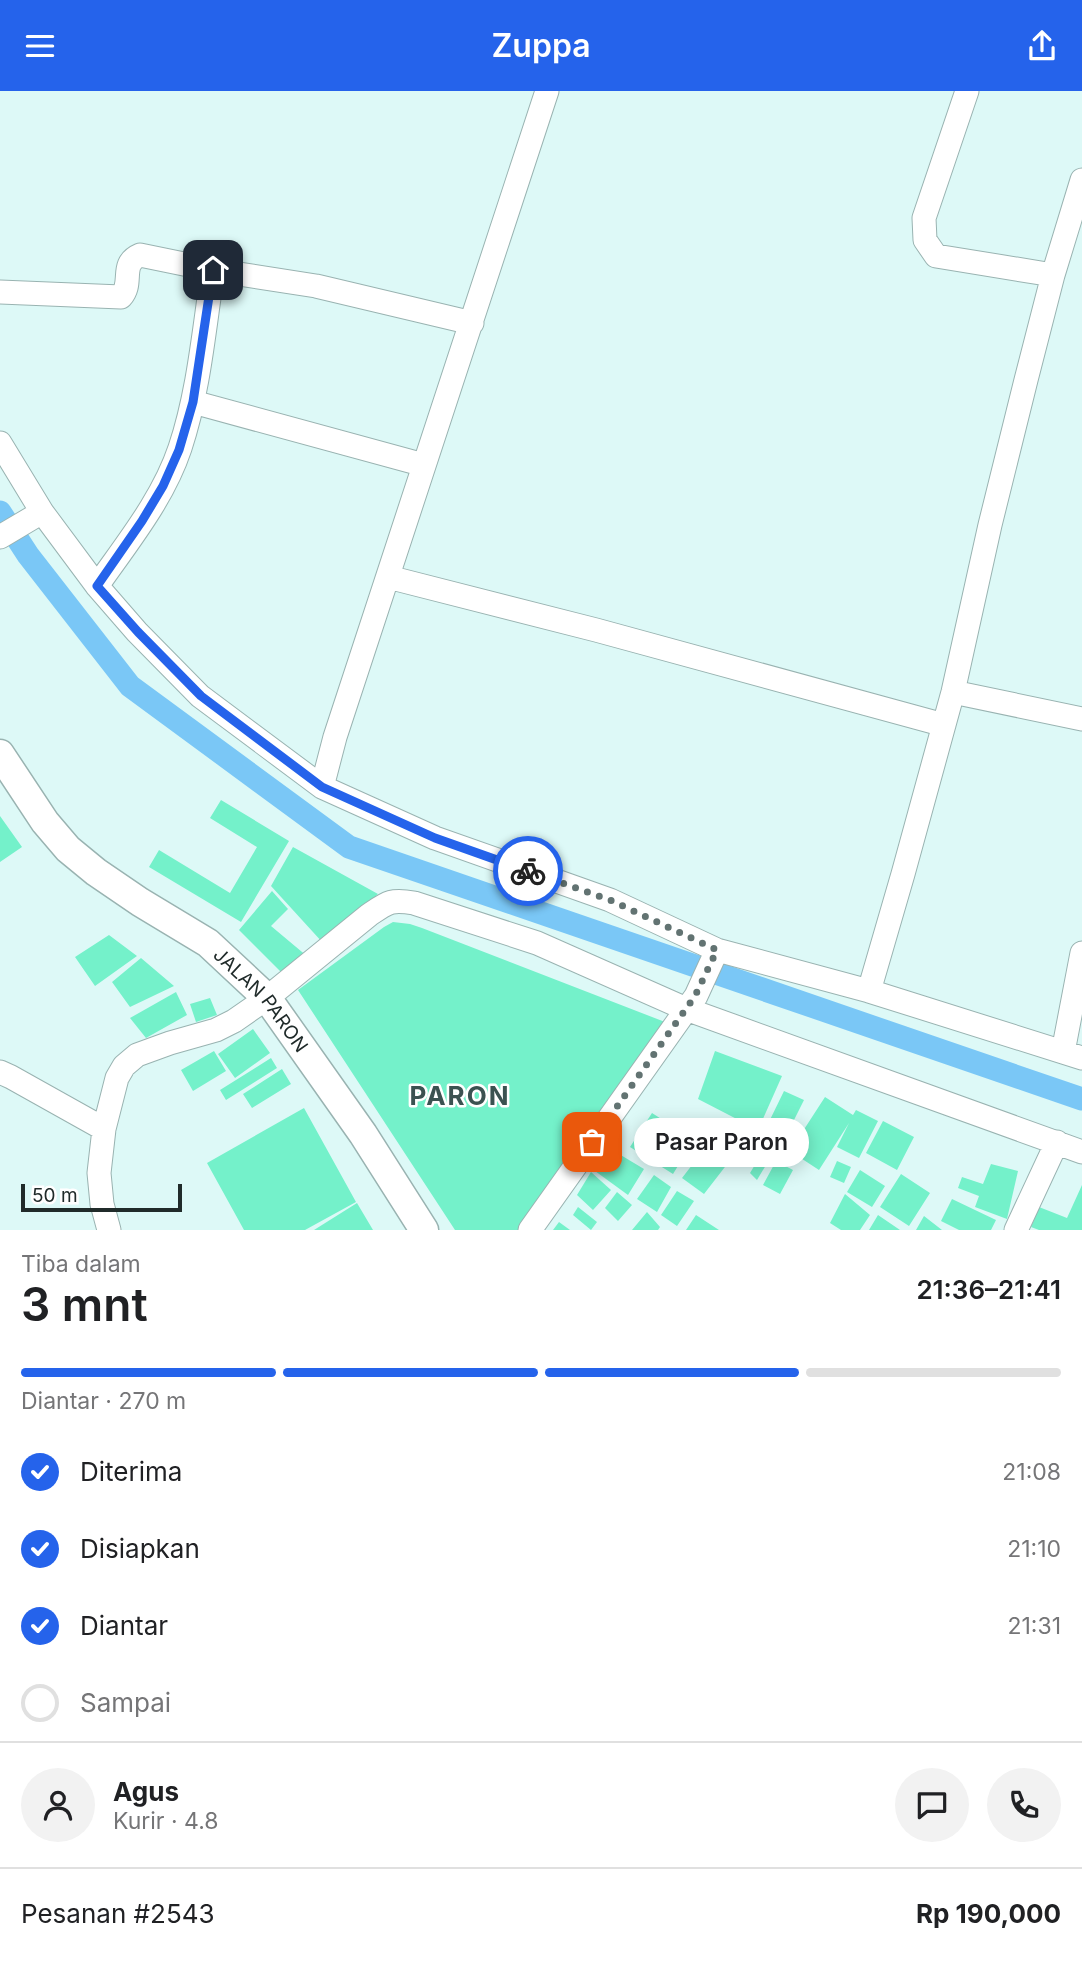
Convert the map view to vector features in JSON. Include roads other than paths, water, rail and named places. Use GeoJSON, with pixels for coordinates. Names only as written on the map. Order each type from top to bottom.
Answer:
{"type":"FeatureCollection","features":[{"type":"Feature","properties":{"kind":"main road","name":"JALAN PARON"},"geometry":{"type":"LineString","coordinates":[[0,754],[45,822],[68,849],[139,902],[208,943],[267,998],[363,1134],[424,1230]]}},
{"type":"Feature","properties":{"kind":"street"},"geometry":{"type":"LineString","coordinates":[[322,787],[335,737],[547,91]]}},
{"type":"Feature","properties":{"kind":"street"},"geometry":{"type":"LineString","coordinates":[[967,91],[924,218],[925,240],[936,256],[1053,275]]}},
{"type":"Feature","properties":{"kind":"street"},"geometry":{"type":"LineString","coordinates":[[869,991],[953,692],[990,524],[1053,275],[1082,180]]}},
{"type":"Feature","properties":{"kind":"street"},"geometry":{"type":"LineString","coordinates":[[0,292],[121,297],[126,292],[128,263],[140,255],[213,270],[316,286],[472,323]]}},
{"type":"Feature","properties":{"kind":"street"},"geometry":{"type":"LineString","coordinates":[[97,586],[142,521],[163,486],[179,450],[193,402],[213,270]]}},
{"type":"Feature","properties":{"kind":"street"},"geometry":{"type":"LineString","coordinates":[[193,402],[424,465]]}},
{"type":"Feature","properties":{"kind":"street"},"geometry":{"type":"LineString","coordinates":[[0,443],[37,515],[138,632],[201,696],[322,787],[435,838],[610,900],[715,954],[869,991],[1073,1055],[1082,953]]}},
{"type":"Feature","properties":{"kind":"street"},"geometry":{"type":"LineString","coordinates":[[0,537],[37,515]]}},
{"type":"Feature","properties":{"kind":"street"},"geometry":{"type":"LineString","coordinates":[[388,577],[596,629],[944,725]]}},
{"type":"Feature","properties":{"kind":"street"},"geometry":{"type":"LineString","coordinates":[[953,692],[1082,719]]}},
{"type":"Feature","properties":{"kind":"street"},"geometry":{"type":"LineString","coordinates":[[109,1230],[99,1173],[104,1129],[117,1078],[124,1066],[136,1055],[216,1030],[234,1021],[267,998],[369,915],[397,900],[414,903],[537,943],[1082,1152]]}},
{"type":"Feature","properties":{"kind":"street"},"geometry":{"type":"LineString","coordinates":[[530,1230],[691,1002],[715,954]]}},
{"type":"Feature","properties":{"kind":"street"},"geometry":{"type":"LineString","coordinates":[[0,1072],[104,1129]]}},
{"type":"Feature","properties":{"kind":"street"},"geometry":{"type":"LineString","coordinates":[[1016,1230],[1057,1142]]}},
{"type":"Feature","properties":{"kind":"waterway"},"geometry":{"type":"LineString","coordinates":[[0,512],[28,555],[130,686],[349,847],[1082,1099]]}},
{"type":"Feature","properties":{"kind":"place","name":"Pasar Paron"},"geometry":{"type":"Point","coordinates":[592,1142]}},
{"type":"Feature","properties":{"kind":"district","name":"PARON"},"geometry":{"type":"Point","coordinates":[460,1096]}}]}
